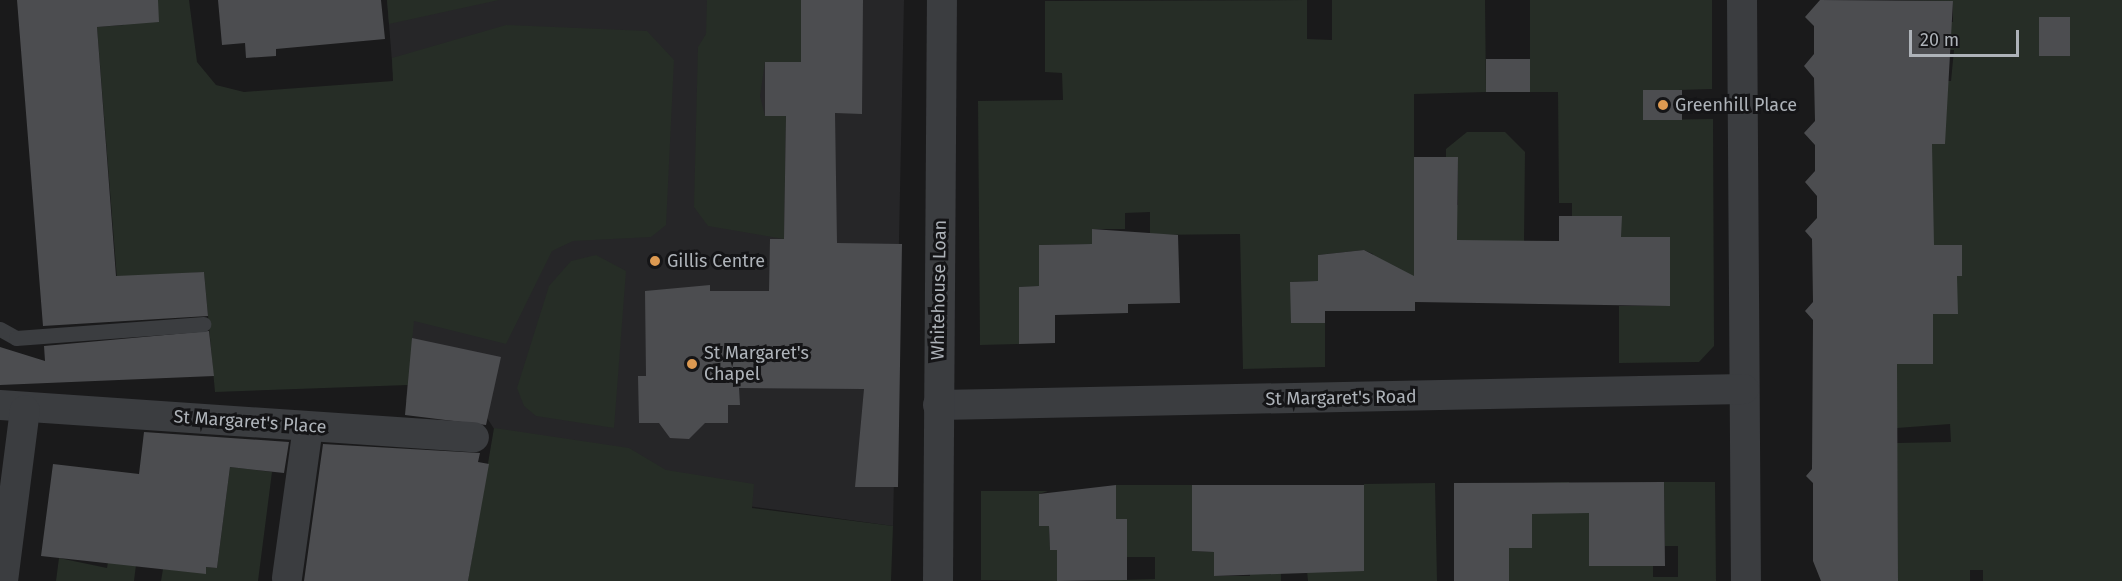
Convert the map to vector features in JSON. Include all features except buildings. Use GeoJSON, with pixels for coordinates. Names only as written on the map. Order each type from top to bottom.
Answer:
{"type":"FeatureCollection","features":[{"type":"Feature","properties":{"kind":"street","name":"Whitehouse Loan"},"geometry":{"type":"LineString","coordinates":[[938,581],[942,0]]}},
{"type":"Feature","properties":{"kind":"street"},"geometry":{"type":"LineString","coordinates":[[1743,0],[1746,581]]}},
{"type":"Feature","properties":{"kind":"street","name":"St Margaret's Road"},"geometry":{"type":"LineString","coordinates":[[938,405],[1744,390]]}},
{"type":"Feature","properties":{"kind":"street","name":"St Margaret's Place"},"geometry":{"type":"LineString","coordinates":[[3,581],[13,408],[81,408],[308,427],[474,437]]}},
{"type":"Feature","properties":{"kind":"street"},"geometry":{"type":"LineString","coordinates":[[287,578],[308,427]]}},
{"type":"Feature","properties":{"kind":"lane"},"geometry":{"type":"LineString","coordinates":[[0,329],[16,338],[203,324]]}},
{"type":"Feature","properties":{"kind":"shaded area"},"geometry":{"type":"Polygon","coordinates":[[[122,0],[189,0],[197,62],[216,85],[244,92],[393,81],[392,58],[506,25],[647,31],[674,60],[666,225],[651,237],[573,241],[552,251],[506,344],[414,321],[408,385],[215,392],[204,272],[117,279],[97,27],[124,25],[122,0]]]}},
{"type":"Feature","properties":{"kind":"shaded area","name":"Gillis Centre"},"geometry":{"type":"Polygon","coordinates":[[[387,0],[904,0],[893,526],[524,475],[487,418],[406,401],[413,321],[387,0]]]}},
{"type":"Feature","properties":{"kind":"shaded area"},"geometry":{"type":"Polygon","coordinates":[[[387,0],[499,0],[389,24],[387,0]]]}},
{"type":"Feature","properties":{"kind":"shaded area"},"geometry":{"type":"Polygon","coordinates":[[[707,0],[801,0],[819,62],[765,62],[760,96],[765,116],[786,112],[784,239],[708,226],[694,207],[698,47],[706,34],[707,0]]]}},
{"type":"Feature","properties":{"kind":"shaded area"},"geometry":{"type":"Polygon","coordinates":[[[1307,0],[1307,39],[1332,40],[1332,0],[1485,0],[1486,92],[1414,94],[1414,205],[1458,205],[1458,157],[1446,157],[1446,149],[1467,132],[1505,132],[1525,152],[1524,241],[1415,282],[1394,283],[1394,311],[1374,311],[1373,254],[1364,250],[1318,255],[1318,281],[1291,282],[1291,323],[1325,323],[1325,367],[1243,369],[1240,234],[1150,235],[1150,212],[1125,213],[1125,229],[1092,229],[1092,244],[1039,245],[1039,275],[1054,286],[1019,287],[1019,344],[980,345],[978,101],[1063,100],[1062,73],[1045,72],[1045,1],[1307,0]]]}},
{"type":"Feature","properties":{"kind":"shaded area"},"geometry":{"type":"Polygon","coordinates":[[[1530,0],[1712,0],[1712,89],[1643,91],[1644,120],[1713,119],[1714,346],[1699,362],[1619,363],[1619,306],[1670,306],[1621,237],[1621,216],[1594,216],[1594,237],[1572,237],[1572,203],[1559,203],[1558,92],[1530,92],[1530,0]]]}},
{"type":"Feature","properties":{"kind":"shaded area"},"geometry":{"type":"Polygon","coordinates":[[[1894,0],[2122,0],[2122,581],[1983,581],[1983,570],[1970,570],[1970,581],[1898,581],[1897,443],[1951,442],[1950,424],[1897,428],[1897,359],[1933,364],[1933,343],[1907,314],[1958,314],[1896,276],[1962,275],[1962,245],[1933,245],[1928,144],[1945,144],[1928,81],[1951,81],[1954,50],[1895,49],[1908,23],[1953,22],[1953,1],[1894,0]],[[2039,17],[2039,55],[2070,55],[2070,17],[2039,17]]]}},
{"type":"Feature","properties":{"kind":"shaded area"},"geometry":{"type":"Polygon","coordinates":[[[596,255],[626,271],[614,428],[536,416],[524,406],[517,388],[549,286],[571,261],[596,255]]]}},
{"type":"Feature","properties":{"kind":"shaded area"},"geometry":{"type":"Polygon","coordinates":[[[494,428],[629,448],[666,470],[754,484],[752,508],[893,526],[891,581],[468,581],[494,428]]]}},
{"type":"Feature","properties":{"kind":"shaded area"},"geometry":{"type":"Polygon","coordinates":[[[230,467],[272,472],[258,581],[161,581],[163,569],[206,573],[206,567],[217,568],[230,467]]]}},
{"type":"Feature","properties":{"kind":"shaded area"},"geometry":{"type":"Polygon","coordinates":[[[1569,482],[1570,513],[1589,513],[1589,566],[1653,566],[1653,577],[1678,577],[1678,546],[1665,546],[1664,482],[1715,482],[1716,581],[1509,581],[1509,548],[1532,548],[1532,483],[1569,482]]]}},
{"type":"Feature","properties":{"kind":"shaded area"},"geometry":{"type":"Polygon","coordinates":[[[1435,483],[1437,581],[1308,581],[1307,571],[1364,571],[1364,484],[1435,483]]]}},
{"type":"Feature","properties":{"kind":"shaded area"},"geometry":{"type":"Polygon","coordinates":[[[1116,485],[1192,485],[1192,551],[1214,552],[1214,576],[1250,576],[1251,551],[1280,485],[1281,581],[1085,581],[1155,579],[1155,557],[1124,557],[1127,519],[1116,519],[1116,485]]]}},
{"type":"Feature","properties":{"kind":"shaded area"},"geometry":{"type":"Polygon","coordinates":[[[981,491],[1048,491],[1039,494],[1039,525],[1049,526],[1050,550],[1057,550],[1057,581],[981,580],[981,491]]]}},
{"type":"Feature","properties":{"kind":"shaded area"},"geometry":{"type":"Polygon","coordinates":[[[59,558],[107,568],[108,562],[136,565],[134,581],[56,581],[59,558]]]}},
{"type":"Feature","properties":{"kind":"place","name":"Greenhill Place"},"geometry":{"type":"Point","coordinates":[1663,105]}},
{"type":"Feature","properties":{"kind":"place","name":"Gillis Centre"},"geometry":{"type":"Point","coordinates":[655,261]}},
{"type":"Feature","properties":{"kind":"place","name":"St Margaret's Chapel"},"geometry":{"type":"Point","coordinates":[692,364]}}]}
